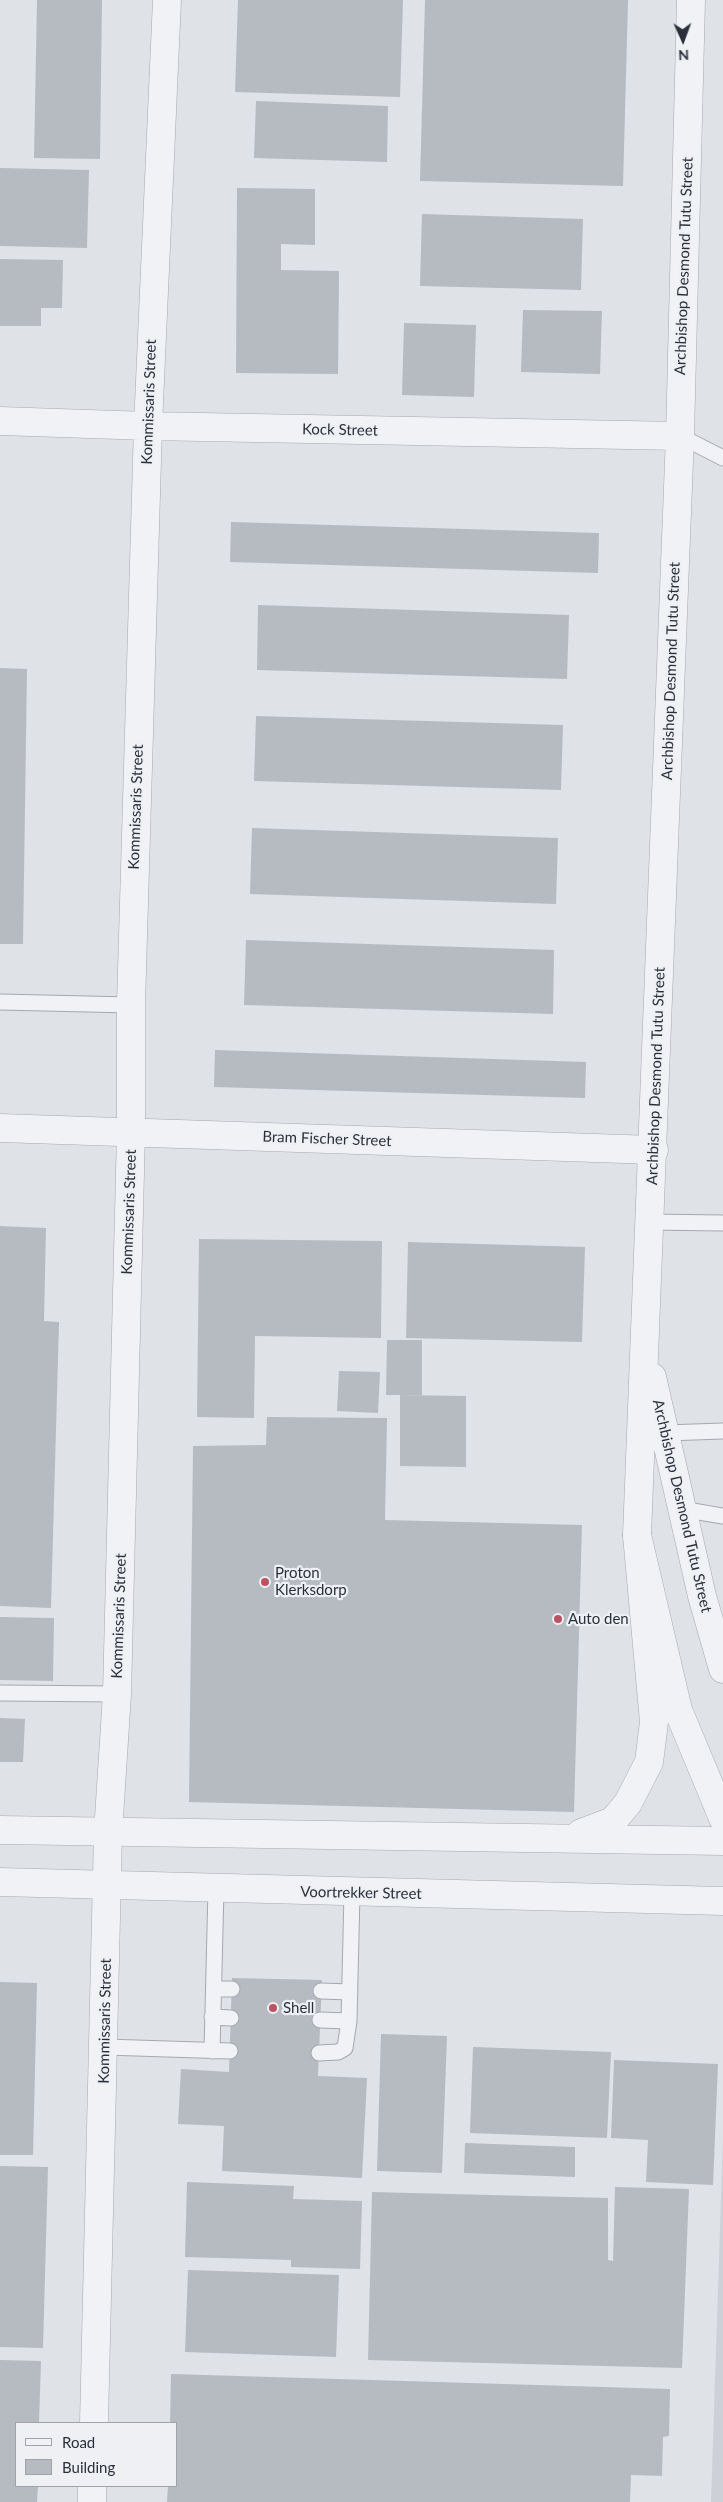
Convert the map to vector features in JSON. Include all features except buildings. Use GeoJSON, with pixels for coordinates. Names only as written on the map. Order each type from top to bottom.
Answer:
{"type":"FeatureCollection","features":[{"type":"Feature","properties":{"kind":"street","name":"Kommissaris Street"},"geometry":{"type":"LineString","coordinates":[[94,2422],[108,1833],[116,1694],[131,1132],[130,1006],[148,426],[167,0]]}},
{"type":"Feature","properties":{"kind":"street","name":"Archbishop Desmond Tutu Street"},"geometry":{"type":"LineString","coordinates":[[691,0],[680,436],[654,1150],[644,1342],[637,1535],[678,1710],[723,1818]]}},
{"type":"Feature","properties":{"kind":"street","name":"Kock Street"},"geometry":{"type":"LineString","coordinates":[[0,421],[148,426],[680,436]]}},
{"type":"Feature","properties":{"kind":"street","name":"Bram Fischer Street"},"geometry":{"type":"LineString","coordinates":[[0,1128],[654,1150]]}},
{"type":"Feature","properties":{"kind":"street","name":"Archbishop Desmond Tutu Street"},"geometry":{"type":"LineString","coordinates":[[644,1342],[682,1509],[723,1669]]}},
{"type":"Feature","properties":{"kind":"street"},"geometry":{"type":"LineString","coordinates":[[560,1837],[591,1830],[613,1821],[628,1803],[649,1762],[654,1722],[637,1535]]}},
{"type":"Feature","properties":{"kind":"street"},"geometry":{"type":"LineString","coordinates":[[0,1830],[108,1833],[560,1837],[723,1841]]}},
{"type":"Feature","properties":{"kind":"street","name":"Voortrekker Street"},"geometry":{"type":"LineString","coordinates":[[0,1882],[723,1901]]}},
{"type":"Feature","properties":{"kind":"street"},"geometry":{"type":"LineString","coordinates":[[92,2487],[92,2502]]}},
{"type":"Feature","properties":{"kind":"lane"},"geometry":{"type":"LineString","coordinates":[[680,436],[723,458]]}},
{"type":"Feature","properties":{"kind":"lane"},"geometry":{"type":"LineString","coordinates":[[0,1002],[130,1006]]}},
{"type":"Feature","properties":{"kind":"lane"},"geometry":{"type":"LineString","coordinates":[[650,1222],[723,1223]]}},
{"type":"Feature","properties":{"kind":"lane"},"geometry":{"type":"LineString","coordinates":[[665,1433],[723,1431]]}},
{"type":"Feature","properties":{"kind":"lane"},"geometry":{"type":"LineString","coordinates":[[682,1509],[723,1516]]}},
{"type":"Feature","properties":{"kind":"lane"},"geometry":{"type":"LineString","coordinates":[[0,1693],[116,1694]]}},
{"type":"Feature","properties":{"kind":"lane"},"geometry":{"type":"LineString","coordinates":[[212,2051],[216,1889]]}},
{"type":"Feature","properties":{"kind":"lane"},"geometry":{"type":"LineString","coordinates":[[319,2053],[343,2050],[349,2021],[352,1892]]}},
{"type":"Feature","properties":{"kind":"lane"},"geometry":{"type":"LineString","coordinates":[[214,1989],[232,1990]]}},
{"type":"Feature","properties":{"kind":"lane"},"geometry":{"type":"LineString","coordinates":[[321,1991],[350,1992]]}},
{"type":"Feature","properties":{"kind":"lane"},"geometry":{"type":"LineString","coordinates":[[212,2017],[231,2018]]}},
{"type":"Feature","properties":{"kind":"lane"},"geometry":{"type":"LineString","coordinates":[[320,2020],[349,2021]]}},
{"type":"Feature","properties":{"kind":"lane"},"geometry":{"type":"LineString","coordinates":[[104,2047],[230,2051]]}},
{"type":"Feature","properties":{"kind":"shaded area"},"geometry":{"type":"Polygon","coordinates":[[[723,2137],[723,2502],[711,2502],[723,2137]]]}},
{"type":"Feature","properties":{"kind":"place","name":"Proton Klerksdorp"},"geometry":{"type":"Point","coordinates":[265,1582]}},
{"type":"Feature","properties":{"kind":"place","name":"Auto den"},"geometry":{"type":"Point","coordinates":[558,1619]}},
{"type":"Feature","properties":{"kind":"place","name":"Shell"},"geometry":{"type":"Point","coordinates":[273,2008]}}]}
